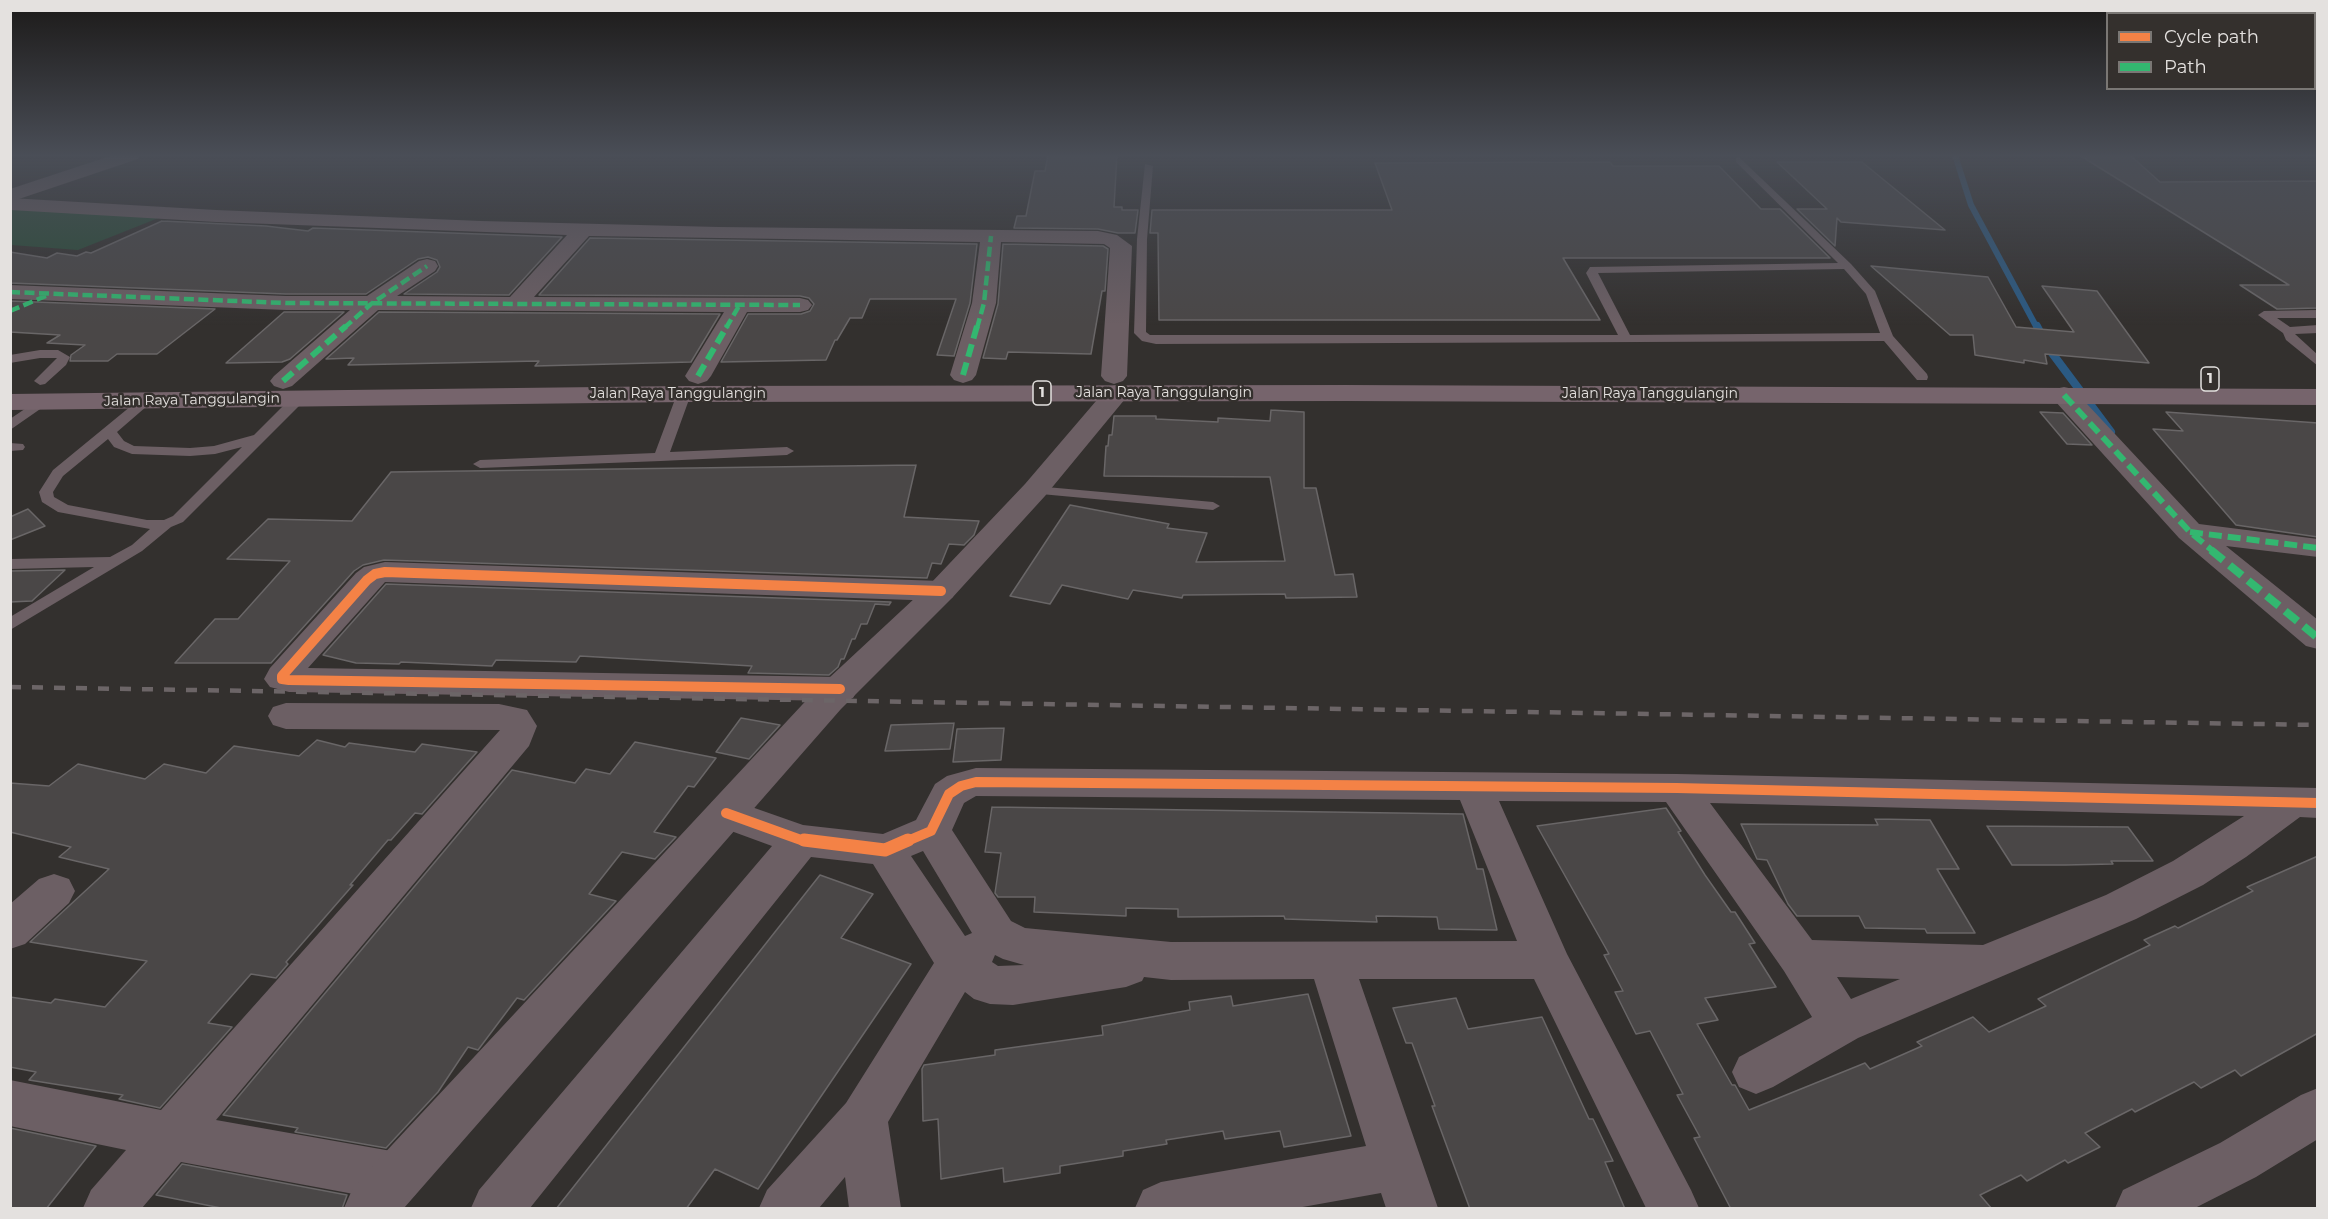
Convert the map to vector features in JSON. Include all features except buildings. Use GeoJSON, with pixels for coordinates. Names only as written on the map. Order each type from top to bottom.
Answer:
{"type":"FeatureCollection","features":[{"type":"Feature","properties":{"kind":"highway","name":"Jalan Raya Tanggulangin"},"geometry":{"type":"LineString","coordinates":[[691,385],[963,375],[1116,385]]}},
{"type":"Feature","properties":{"kind":"highway","name":"Jalan Raya Tanggulangin"},"geometry":{"type":"LineString","coordinates":[[1410,384],[1922,377],[2061,389]]}},
{"type":"Feature","properties":{"kind":"highway","name":"1"},"geometry":{"type":"LineString","coordinates":[[2110,387],[2318,380]]}},
{"type":"Feature","properties":{"kind":"highway","name":"Jalan Raya Tanggulangin"},"geometry":{"type":"LineString","coordinates":[[10,382],[40,392],[147,400],[290,390]]}},
{"type":"Feature","properties":{"kind":"highway","name":"Jalan Raya Tanggulangin"},"geometry":{"type":"LineString","coordinates":[[10,402],[40,392],[691,385],[1410,384],[2061,389],[2110,387],[2318,397]]}},
{"type":"Feature","properties":{"kind":"street"},"geometry":{"type":"LineString","coordinates":[[10,1102],[170,1136],[383,1193],[840,690],[941,591],[1035,490],[1116,385],[1121,246],[1110,239],[584,229],[145,212]]}},
{"type":"Feature","properties":{"kind":"street"},"geometry":{"type":"LineString","coordinates":[[520,299],[584,229]]}},
{"type":"Feature","properties":{"kind":"street"},"geometry":{"type":"LineString","coordinates":[[963,375],[984,303],[991,236]]}},
{"type":"Feature","properties":{"kind":"street"},"geometry":{"type":"LineString","coordinates":[[290,390],[371,304],[427,266]]}},
{"type":"Feature","properties":{"kind":"street"},"geometry":{"type":"LineString","coordinates":[[10,292],[183,300],[371,304],[800,305]]}},
{"type":"Feature","properties":{"kind":"street"},"geometry":{"type":"LineString","coordinates":[[10,311],[51,294]]}},
{"type":"Feature","properties":{"kind":"street"},"geometry":{"type":"LineString","coordinates":[[691,385],[739,306]]}},
{"type":"Feature","properties":{"kind":"street"},"geometry":{"type":"LineString","coordinates":[[2061,389],[2193,532],[2318,638]]}},
{"type":"Feature","properties":{"kind":"street"},"geometry":{"type":"LineString","coordinates":[[2193,532],[2318,548]]}},
{"type":"Feature","properties":{"kind":"street"},"geometry":{"type":"LineString","coordinates":[[840,690],[289,681],[282,679],[282,676],[367,580],[375,574],[386,572],[941,591]]}},
{"type":"Feature","properties":{"kind":"street"},"geometry":{"type":"LineString","coordinates":[[109,1209],[516,737],[519,726],[514,719],[499,717],[286,716]]}},
{"type":"Feature","properties":{"kind":"street"},"geometry":{"type":"LineString","coordinates":[[726,813],[801,840],[885,850],[931,831],[949,794],[961,786],[976,782],[1677,788],[2304,803]]}},
{"type":"Feature","properties":{"kind":"street"},"geometry":{"type":"LineString","coordinates":[[1473,786],[1547,960],[1673,1209]]}},
{"type":"Feature","properties":{"kind":"street"},"geometry":{"type":"LineString","coordinates":[[1677,788],[1800,958],[1842,1024]]}},
{"type":"Feature","properties":{"kind":"street"},"geometry":{"type":"LineString","coordinates":[[1756,1072],[1842,1024],[2121,907],[2188,873],[2304,803]]}},
{"type":"Feature","properties":{"kind":"street"},"geometry":{"type":"LineString","coordinates":[[931,831],[996,934],[1018,946],[1171,961],[1547,960]]}},
{"type":"Feature","properties":{"kind":"street"},"geometry":{"type":"LineString","coordinates":[[497,1209],[801,840]]}},
{"type":"Feature","properties":{"kind":"street"},"geometry":{"type":"LineString","coordinates":[[885,850],[959,964],[990,985],[1013,986],[1171,961]]}},
{"type":"Feature","properties":{"kind":"street"},"geometry":{"type":"LineString","coordinates":[[10,931],[54,891]]}},
{"type":"Feature","properties":{"kind":"street"},"geometry":{"type":"LineString","coordinates":[[785,1209],[863,1119],[932,1003],[959,964],[996,934]]}},
{"type":"Feature","properties":{"kind":"street"},"geometry":{"type":"LineString","coordinates":[[1800,958],[1990,962]]}},
{"type":"Feature","properties":{"kind":"street"},"geometry":{"type":"LineString","coordinates":[[1161,1209],[1404,1187],[1330,960]]}},
{"type":"Feature","properties":{"kind":"street"},"geometry":{"type":"LineString","coordinates":[[2141,1209],[2238,1160],[2318,1111]]}},
{"type":"Feature","properties":{"kind":"street"},"geometry":{"type":"LineString","coordinates":[[863,1119],[875,1209]]}},
{"type":"Feature","properties":{"kind":"lane"},"geometry":{"type":"LineString","coordinates":[[1144,212],[1140,333],[1146,338],[1887,337]]}},
{"type":"Feature","properties":{"kind":"lane"},"geometry":{"type":"LineString","coordinates":[[1792,212],[1871,293],[1887,337],[1922,377]]}},
{"type":"Feature","properties":{"kind":"lane"},"geometry":{"type":"LineString","coordinates":[[1626,339],[1592,273],[1594,269],[1602,267],[1847,266]]}},
{"type":"Feature","properties":{"kind":"lane"},"geometry":{"type":"LineString","coordinates":[[2318,314],[2264,315],[2288,332],[2290,337],[2318,362]]}},
{"type":"Feature","properties":{"kind":"lane"},"geometry":{"type":"LineString","coordinates":[[2288,332],[2318,329]]}},
{"type":"Feature","properties":{"kind":"lane"},"geometry":{"type":"LineString","coordinates":[[10,359],[40,354],[58,354],[64,357],[40,392],[10,426]]}},
{"type":"Feature","properties":{"kind":"lane"},"geometry":{"type":"LineString","coordinates":[[661,457],[691,385]]}},
{"type":"Feature","properties":{"kind":"lane"},"geometry":{"type":"LineString","coordinates":[[10,625],[137,548],[166,524],[186,513],[256,438],[290,390]]}},
{"type":"Feature","properties":{"kind":"lane"},"geometry":{"type":"LineString","coordinates":[[147,400],[58,473],[46,492],[47,499],[63,509],[147,525],[166,524]]}},
{"type":"Feature","properties":{"kind":"lane"},"geometry":{"type":"LineString","coordinates":[[110,432],[119,444],[132,450],[178,452],[215,450],[256,438]]}},
{"type":"Feature","properties":{"kind":"lane"},"geometry":{"type":"LineString","coordinates":[[480,464],[787,451]]}},
{"type":"Feature","properties":{"kind":"lane"},"geometry":{"type":"LineString","coordinates":[[1035,490],[1213,506]]}},
{"type":"Feature","properties":{"kind":"lane"},"geometry":{"type":"LineString","coordinates":[[10,564],[113,562]]}},
{"type":"Feature","properties":{"kind":"green space"},"geometry":{"type":"Polygon","coordinates":[[[10,212],[84,212],[161,217],[78,250],[11,245],[10,212]]]}},
{"type":"Feature","properties":{"kind":"waterway"},"geometry":{"type":"LineString","coordinates":[[1975,212],[2037,328]]}},
{"type":"Feature","properties":{"kind":"waterway"},"geometry":{"type":"LineString","coordinates":[[2037,326],[2049,349],[2111,432]]}},
{"type":"Feature","properties":{"kind":"railway"},"geometry":{"type":"LineString","coordinates":[[10,687],[2318,725]]}},
{"type":"Feature","properties":{"kind":"marked path"},"geometry":{"type":"LineString","coordinates":[[963,375],[984,303],[991,236]]}},
{"type":"Feature","properties":{"kind":"marked path"},"geometry":{"type":"LineString","coordinates":[[283,381],[371,304],[427,266]]}},
{"type":"Feature","properties":{"kind":"marked path"},"geometry":{"type":"LineString","coordinates":[[10,292],[286,303],[800,305]]}},
{"type":"Feature","properties":{"kind":"marked path"},"geometry":{"type":"LineString","coordinates":[[10,311],[48,295]]}},
{"type":"Feature","properties":{"kind":"marked path"},"geometry":{"type":"LineString","coordinates":[[698,376],[739,306]]}},
{"type":"Feature","properties":{"kind":"marked path"},"geometry":{"type":"LineString","coordinates":[[2064,395],[2190,532],[2318,638]]}},
{"type":"Feature","properties":{"kind":"marked path"},"geometry":{"type":"LineString","coordinates":[[2190,532],[2318,548]]}},
{"type":"Feature","properties":{"kind":"cycle path"},"geometry":{"type":"LineString","coordinates":[[840,689],[289,680],[282,679],[282,676],[367,580],[375,574],[385,572],[941,591]]}},
{"type":"Feature","properties":{"kind":"cycle path"},"geometry":{"type":"LineString","coordinates":[[726,813],[801,840],[885,850],[931,831],[949,794],[961,786],[976,782],[1677,788],[2318,803]]}}]}
